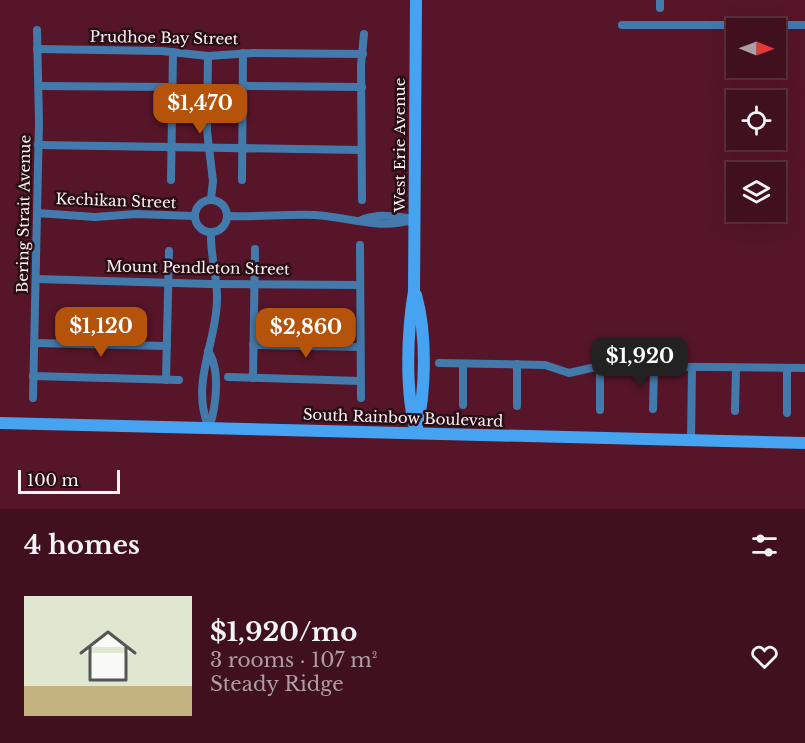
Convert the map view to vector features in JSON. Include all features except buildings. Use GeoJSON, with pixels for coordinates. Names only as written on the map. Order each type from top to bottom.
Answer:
{"type":"FeatureCollection","features":[{"type":"Feature","properties":{"kind":"street","name":"West Erie Avenue"},"geometry":{"type":"LineString","coordinates":[[416,0],[414,291],[410,316],[410,410],[416,432]]}},
{"type":"Feature","properties":{"kind":"street"},"geometry":{"type":"LineString","coordinates":[[622,25],[805,26]]}},
{"type":"Feature","properties":{"kind":"street","name":"Bering Strait Avenue"},"geometry":{"type":"LineString","coordinates":[[33,398],[36,343],[39,86],[37,30]]}},
{"type":"Feature","properties":{"kind":"street"},"geometry":{"type":"LineString","coordinates":[[362,200],[364,34]]}},
{"type":"Feature","properties":{"kind":"street","name":"Prudhoe Bay Street"},"geometry":{"type":"LineString","coordinates":[[37,50],[173,52],[208,56],[243,53],[363,54]]}},
{"type":"Feature","properties":{"kind":"street"},"geometry":{"type":"LineString","coordinates":[[171,180],[173,52]]}},
{"type":"Feature","properties":{"kind":"street"},"geometry":{"type":"LineString","coordinates":[[242,180],[243,53]]}},
{"type":"Feature","properties":{"kind":"street"},"geometry":{"type":"LineString","coordinates":[[208,56],[208,148],[213,166],[211,199]]}},
{"type":"Feature","properties":{"kind":"street"},"geometry":{"type":"LineString","coordinates":[[39,86],[173,87]]}},
{"type":"Feature","properties":{"kind":"street"},"geometry":{"type":"LineString","coordinates":[[243,86],[362,87]]}},
{"type":"Feature","properties":{"kind":"street"},"geometry":{"type":"LineString","coordinates":[[38,146],[362,150]]}},
{"type":"Feature","properties":{"kind":"street"},"geometry":{"type":"LineString","coordinates":[[211,199],[224,206],[227,216],[224,226],[211,232],[201,229],[194,216],[201,202],[211,199]]}},
{"type":"Feature","properties":{"kind":"street","name":"Kechikan Street"},"geometry":{"type":"LineString","coordinates":[[37,213],[95,217],[136,214],[194,216]]}},
{"type":"Feature","properties":{"kind":"street"},"geometry":{"type":"LineString","coordinates":[[227,216],[315,215],[359,220],[376,216],[415,219]]}},
{"type":"Feature","properties":{"kind":"street"},"geometry":{"type":"LineString","coordinates":[[209,428],[203,414],[204,363],[217,304],[211,232]]}},
{"type":"Feature","properties":{"kind":"street"},"geometry":{"type":"LineString","coordinates":[[360,245],[360,398]]}},
{"type":"Feature","properties":{"kind":"street"},"geometry":{"type":"LineString","coordinates":[[253,378],[255,249]]}},
{"type":"Feature","properties":{"kind":"street"},"geometry":{"type":"LineString","coordinates":[[166,380],[169,251]]}},
{"type":"Feature","properties":{"kind":"street","name":"Mount Pendleton Street"},"geometry":{"type":"LineString","coordinates":[[36,279],[360,285]]}},
{"type":"Feature","properties":{"kind":"street"},"geometry":{"type":"LineString","coordinates":[[36,343],[167,346]]}},
{"type":"Feature","properties":{"kind":"street"},"geometry":{"type":"LineString","coordinates":[[253,345],[360,347]]}},
{"type":"Feature","properties":{"kind":"street"},"geometry":{"type":"LineString","coordinates":[[440,363],[545,364],[569,373],[600,366],[805,368]]}},
{"type":"Feature","properties":{"kind":"street"},"geometry":{"type":"LineString","coordinates":[[463,405],[464,364]]}},
{"type":"Feature","properties":{"kind":"street"},"geometry":{"type":"LineString","coordinates":[[517,364],[518,406]]}},
{"type":"Feature","properties":{"kind":"street"},"geometry":{"type":"LineString","coordinates":[[600,366],[600,410]]}},
{"type":"Feature","properties":{"kind":"street"},"geometry":{"type":"LineString","coordinates":[[653,409],[654,367]]}},
{"type":"Feature","properties":{"kind":"street"},"geometry":{"type":"LineString","coordinates":[[690,440],[692,368]]}},
{"type":"Feature","properties":{"kind":"street"},"geometry":{"type":"LineString","coordinates":[[735,411],[736,368]]}},
{"type":"Feature","properties":{"kind":"street"},"geometry":{"type":"LineString","coordinates":[[787,369],[787,413]]}},
{"type":"Feature","properties":{"kind":"street"},"geometry":{"type":"LineString","coordinates":[[33,376],[179,380]]}},
{"type":"Feature","properties":{"kind":"street"},"geometry":{"type":"LineString","coordinates":[[228,377],[360,381]]}},
{"type":"Feature","properties":{"kind":"street","name":"South Rainbow Boulevard"},"geometry":{"type":"LineString","coordinates":[[0,423],[805,443]]}}]}
